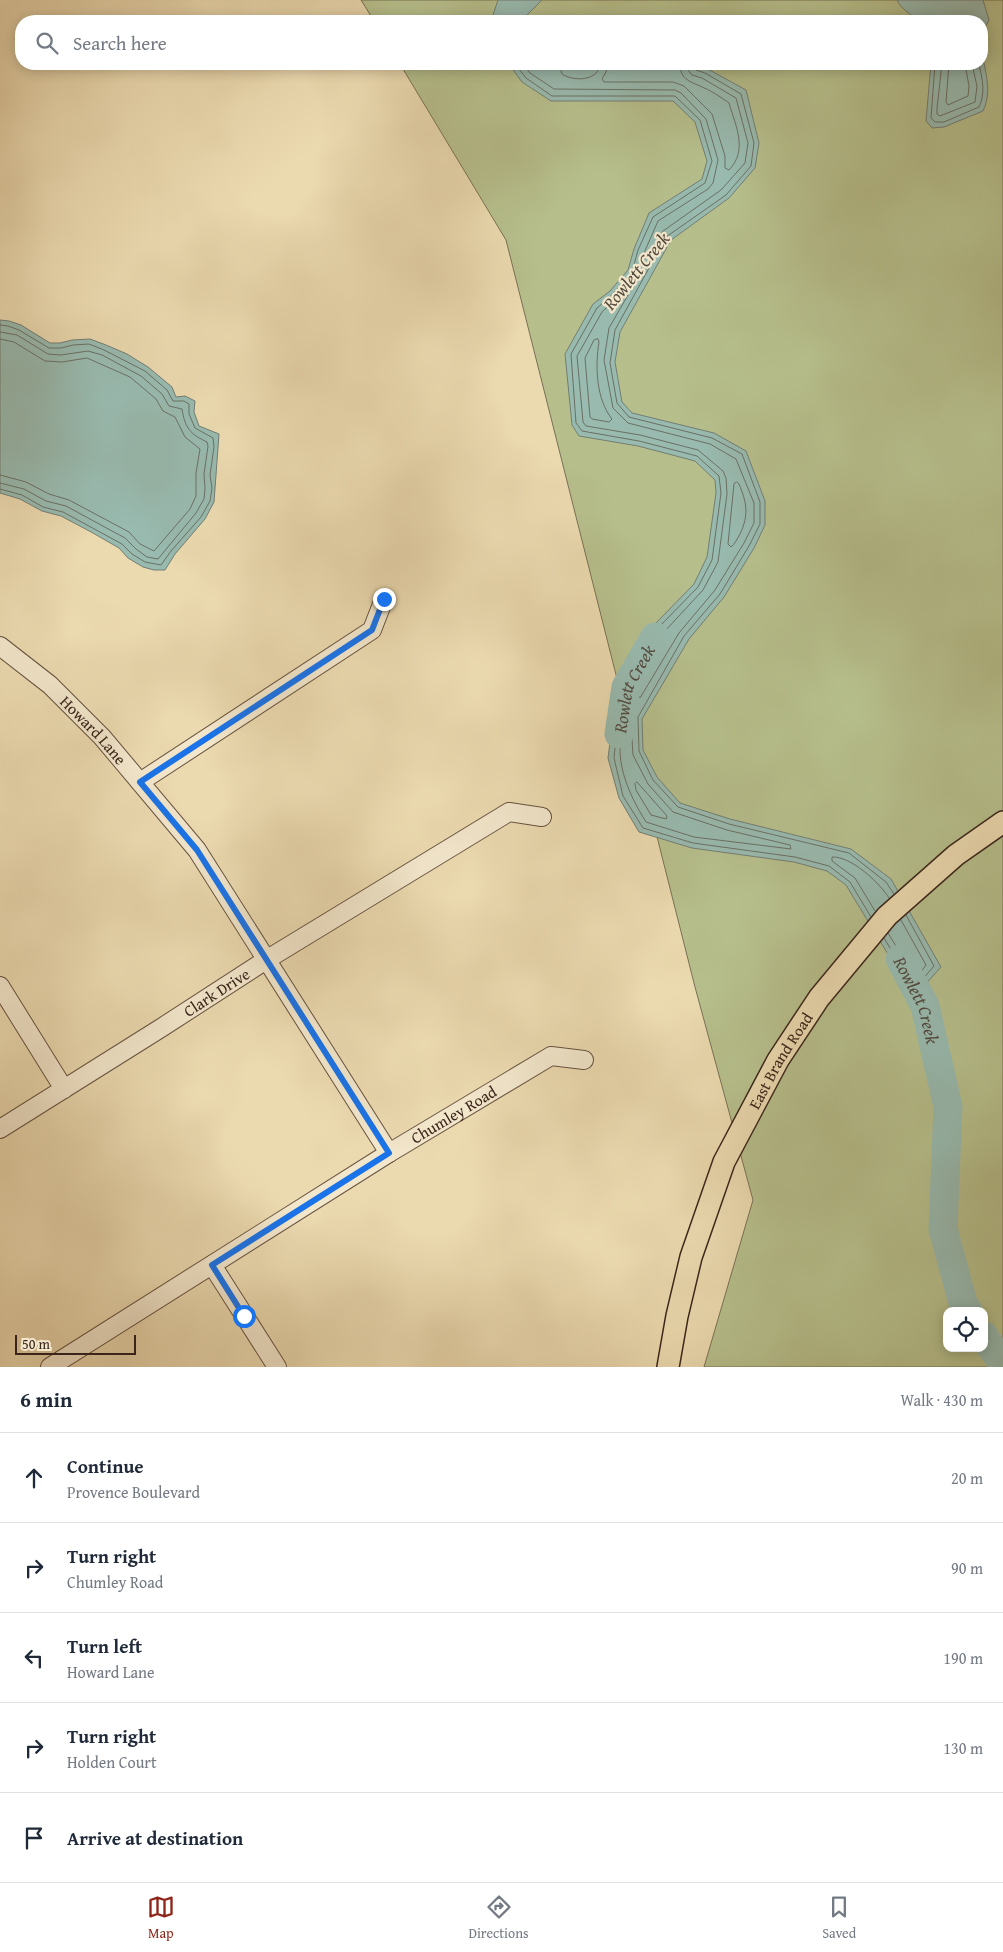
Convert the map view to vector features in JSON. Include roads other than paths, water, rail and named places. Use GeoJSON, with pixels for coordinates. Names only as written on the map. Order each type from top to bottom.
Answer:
{"type":"FeatureCollection","features":[{"type":"Feature","properties":{"kind":"main road","name":"East Brand Road"},"geometry":{"type":"LineString","coordinates":[[668,1367],[677,1316],[692,1257],[724,1162],[778,1060],[819,998],[888,916],[956,855],[1003,822]]}},
{"type":"Feature","properties":{"kind":"street"},"geometry":{"type":"LineString","coordinates":[[140,782],[372,630],[384,599]]}},
{"type":"Feature","properties":{"kind":"street","name":"Howard Lane"},"geometry":{"type":"LineString","coordinates":[[0,646],[50,686],[102,737],[197,850],[389,1153]]}},
{"type":"Feature","properties":{"kind":"street","name":"Clark Drive"},"geometry":{"type":"LineString","coordinates":[[0,1130],[266,960],[509,812],[542,817]]}},
{"type":"Feature","properties":{"kind":"street"},"geometry":{"type":"LineString","coordinates":[[0,986],[64,1089]]}},
{"type":"Feature","properties":{"kind":"street","name":"Chumley Road"},"geometry":{"type":"LineString","coordinates":[[50,1367],[389,1153],[551,1056],[584,1060]]}},
{"type":"Feature","properties":{"kind":"street"},"geometry":{"type":"LineString","coordinates":[[212,1265],[276,1367]]}},
{"type":"Feature","properties":{"kind":"water"},"geometry":{"type":"Polygon","coordinates":[[[498,0],[542,0],[527,15],[493,15],[498,0]]]}},
{"type":"Feature","properties":{"kind":"water"},"geometry":{"type":"Polygon","coordinates":[[[897,0],[983,0],[988,15],[911,15],[897,0]]]}},
{"type":"Feature","properties":{"kind":"water"},"geometry":{"type":"Polygon","coordinates":[[[513,70],[710,70],[746,90],[759,143],[755,168],[729,198],[671,240],[620,332],[615,362],[622,402],[632,413],[714,433],[746,451],[765,501],[765,525],[754,548],[724,597],[689,639],[642,719],[643,750],[657,777],[680,803],[730,819],[851,849],[891,879],[941,967],[914,997],[846,885],[827,871],[794,862],[692,848],[639,832],[619,798],[608,758],[612,726],[655,624],[694,584],[707,557],[716,493],[715,480],[695,461],[638,446],[579,436],[572,425],[565,354],[593,304],[610,291],[628,270],[634,249],[649,213],[702,179],[707,161],[695,122],[673,101],[551,101],[522,82],[513,70]]]}},
{"type":"Feature","properties":{"kind":"water"},"geometry":{"type":"Polygon","coordinates":[[[930,70],[985,70],[988,90],[983,111],[944,127],[932,128],[926,121],[930,70]]]}},
{"type":"Feature","properties":{"kind":"water"},"geometry":{"type":"Polygon","coordinates":[[[0,320],[21,325],[50,343],[90,339],[127,354],[148,367],[172,387],[176,397],[185,396],[195,401],[194,412],[199,426],[219,434],[214,502],[205,519],[175,554],[165,570],[143,567],[128,558],[119,548],[61,516],[42,511],[20,499],[0,493],[0,320]]]}},
{"type":"Feature","properties":{"kind":"waterway","name":"Rowlett Creek"},"geometry":{"type":"LineString","coordinates":[[619,734],[626,687],[655,637]]}},
{"type":"Feature","properties":{"kind":"waterway","name":"Rowlett Creek"},"geometry":{"type":"LineString","coordinates":[[900,959],[925,1006],[948,1107],[943,1229],[966,1307]]}},
{"type":"Feature","properties":{"kind":"waterway","name":"Rowlett Creek"},"geometry":{"type":"LineString","coordinates":[[988,1342],[1003,1364]]}}]}
